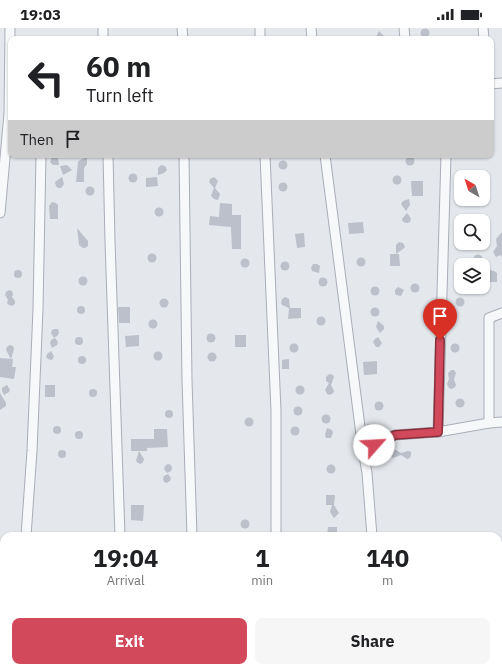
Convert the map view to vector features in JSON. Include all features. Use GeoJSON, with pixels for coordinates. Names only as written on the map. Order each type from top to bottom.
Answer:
{"type":"FeatureCollection","features":[{"type":"Feature","properties":{"kind":"street"},"geometry":{"type":"LineString","coordinates":[[0,213],[8,85]]}},
{"type":"Feature","properties":{"kind":"street"},"geometry":{"type":"LineString","coordinates":[[26,532],[32,451],[38,316],[41,158]]}},
{"type":"Feature","properties":{"kind":"street"},"geometry":{"type":"LineString","coordinates":[[108,158],[120,532]]}},
{"type":"Feature","properties":{"kind":"street"},"geometry":{"type":"LineString","coordinates":[[184,158],[187,380],[192,532]]}},
{"type":"Feature","properties":{"kind":"street"},"geometry":{"type":"LineString","coordinates":[[265,158],[276,411],[276,532]]}},
{"type":"Feature","properties":{"kind":"street"},"geometry":{"type":"LineString","coordinates":[[325,158],[367,472],[372,532]]}},
{"type":"Feature","properties":{"kind":"street"},"geometry":{"type":"LineString","coordinates":[[438,432],[446,158]]}},
{"type":"Feature","properties":{"kind":"street"},"geometry":{"type":"LineString","coordinates":[[489,423],[489,318],[502,313]]}},
{"type":"Feature","properties":{"kind":"street"},"geometry":{"type":"LineString","coordinates":[[363,450],[395,435],[438,432],[502,422]]}},
{"type":"Feature","properties":{"kind":"building"},"geometry":{"type":"Polygon","coordinates":[[[423,29],[427,29],[429,31],[428,36],[421,35],[421,31],[423,29]]]}},
{"type":"Feature","properties":{"kind":"building"},"geometry":{"type":"Polygon","coordinates":[[[379,31],[384,36],[376,36],[379,31]]]}},
{"type":"Feature","properties":{"kind":"building"},"geometry":{"type":"Polygon","coordinates":[[[52,158],[58,158],[59,165],[53,165],[50,162],[52,158]]]}},
{"type":"Feature","properties":{"kind":"building"},"geometry":{"type":"Polygon","coordinates":[[[87,158],[87,164],[84,168],[84,182],[76,182],[78,162],[87,158]]]}},
{"type":"Feature","properties":{"kind":"building"},"geometry":{"type":"Polygon","coordinates":[[[407,158],[414,159],[414,163],[412,165],[408,165],[406,163],[407,158]]]}},
{"type":"Feature","properties":{"kind":"building"},"geometry":{"type":"Polygon","coordinates":[[[281,161],[285,161],[287,165],[285,169],[281,169],[279,167],[279,163],[281,161]]]}},
{"type":"Feature","properties":{"kind":"building"},"geometry":{"type":"Polygon","coordinates":[[[67,165],[72,170],[63,175],[60,166],[67,165]]]}},
{"type":"Feature","properties":{"kind":"building"},"geometry":{"type":"Polygon","coordinates":[[[161,165],[165,166],[167,170],[158,175],[158,168],[161,165]]]}},
{"type":"Feature","properties":{"kind":"building"},"geometry":{"type":"Polygon","coordinates":[[[133,173],[138,178],[133,183],[128,178],[133,173]]]}},
{"type":"Feature","properties":{"kind":"building"},"geometry":{"type":"Polygon","coordinates":[[[395,176],[399,176],[401,180],[399,184],[395,184],[393,182],[393,178],[395,176]]]}},
{"type":"Feature","properties":{"kind":"building"},"geometry":{"type":"Polygon","coordinates":[[[62,177],[64,184],[61,188],[58,188],[55,182],[62,177]]]}},
{"type":"Feature","properties":{"kind":"building"},"geometry":{"type":"Polygon","coordinates":[[[157,177],[158,186],[146,187],[146,178],[157,177]]]}},
{"type":"Feature","properties":{"kind":"building"},"geometry":{"type":"Polygon","coordinates":[[[214,177],[218,181],[215,188],[220,194],[218,200],[211,196],[214,188],[209,182],[210,179],[214,177]]]}},
{"type":"Feature","properties":{"kind":"building"},"geometry":{"type":"Polygon","coordinates":[[[411,181],[423,181],[423,196],[412,196],[411,181]]]}},
{"type":"Feature","properties":{"kind":"building"},"geometry":{"type":"Polygon","coordinates":[[[281,183],[285,183],[287,187],[285,191],[281,191],[279,189],[279,185],[281,183]]]}},
{"type":"Feature","properties":{"kind":"building"},"geometry":{"type":"Polygon","coordinates":[[[90,186],[95,191],[90,196],[85,191],[90,186]]]}},
{"type":"Feature","properties":{"kind":"building"},"geometry":{"type":"Polygon","coordinates":[[[409,199],[410,205],[406,211],[401,204],[403,201],[409,199]]]}},
{"type":"Feature","properties":{"kind":"building"},"geometry":{"type":"Polygon","coordinates":[[[52,202],[58,205],[58,219],[50,219],[49,206],[52,202]]]}},
{"type":"Feature","properties":{"kind":"building"},"geometry":{"type":"Polygon","coordinates":[[[220,203],[232,204],[232,215],[241,215],[241,249],[232,249],[231,227],[209,225],[210,216],[219,217],[220,203]]]}},
{"type":"Feature","properties":{"kind":"building"},"geometry":{"type":"Polygon","coordinates":[[[157,208],[161,208],[163,212],[161,216],[157,216],[155,214],[155,210],[157,208]]]}},
{"type":"Feature","properties":{"kind":"building"},"geometry":{"type":"Polygon","coordinates":[[[407,213],[411,219],[410,222],[407,223],[403,222],[402,219],[407,213]]]}},
{"type":"Feature","properties":{"kind":"building"},"geometry":{"type":"Polygon","coordinates":[[[363,222],[364,233],[349,234],[348,223],[363,222]]]}},
{"type":"Feature","properties":{"kind":"building"},"geometry":{"type":"Polygon","coordinates":[[[77,228],[88,241],[88,246],[85,248],[79,245],[77,228]]]}},
{"type":"Feature","properties":{"kind":"building"},"geometry":{"type":"Polygon","coordinates":[[[502,232],[502,257],[501,255],[496,257],[493,252],[497,246],[496,239],[502,232]]]}},
{"type":"Feature","properties":{"kind":"building"},"geometry":{"type":"Polygon","coordinates":[[[304,233],[305,247],[297,248],[295,234],[304,233]]]}},
{"type":"Feature","properties":{"kind":"building"},"geometry":{"type":"Polygon","coordinates":[[[399,242],[403,243],[405,247],[396,254],[396,245],[399,242]]]}},
{"type":"Feature","properties":{"kind":"building"},"geometry":{"type":"Polygon","coordinates":[[[150,254],[154,254],[156,258],[154,262],[150,262],[148,260],[148,256],[150,254]]]}},
{"type":"Feature","properties":{"kind":"building"},"geometry":{"type":"Polygon","coordinates":[[[390,254],[399,254],[400,266],[390,266],[390,254]]]}},
{"type":"Feature","properties":{"kind":"building"},"geometry":{"type":"Polygon","coordinates":[[[476,255],[480,255],[482,257],[474,258],[476,255]]]}},
{"type":"Feature","properties":{"kind":"building"},"geometry":{"type":"Polygon","coordinates":[[[359,258],[363,258],[365,262],[363,266],[359,266],[357,264],[357,260],[359,258]]]}},
{"type":"Feature","properties":{"kind":"building"},"geometry":{"type":"Polygon","coordinates":[[[243,259],[247,259],[249,263],[247,267],[243,267],[241,265],[241,261],[243,259]]]}},
{"type":"Feature","properties":{"kind":"building"},"geometry":{"type":"Polygon","coordinates":[[[283,262],[287,262],[289,266],[287,270],[283,270],[281,268],[281,264],[283,262]]]}},
{"type":"Feature","properties":{"kind":"building"},"geometry":{"type":"Polygon","coordinates":[[[313,264],[320,266],[319,273],[312,271],[311,268],[313,264]]]}},
{"type":"Feature","properties":{"kind":"building"},"geometry":{"type":"Polygon","coordinates":[[[18,270],[21,271],[21,277],[18,278],[15,277],[14,274],[15,271],[18,270]]]}},
{"type":"Feature","properties":{"kind":"building"},"geometry":{"type":"Polygon","coordinates":[[[490,270],[497,273],[497,282],[490,282],[490,270]]]}},
{"type":"Feature","properties":{"kind":"building"},"geometry":{"type":"Polygon","coordinates":[[[81,277],[85,277],[87,281],[85,285],[81,285],[79,283],[79,279],[81,277]]]}},
{"type":"Feature","properties":{"kind":"building"},"geometry":{"type":"Polygon","coordinates":[[[323,277],[328,282],[323,287],[318,282],[323,277]]]}},
{"type":"Feature","properties":{"kind":"building"},"geometry":{"type":"Polygon","coordinates":[[[415,283],[420,288],[415,293],[410,288],[415,283]]]}},
{"type":"Feature","properties":{"kind":"building"},"geometry":{"type":"Polygon","coordinates":[[[373,287],[377,287],[379,291],[377,295],[373,295],[371,293],[371,289],[373,287]]]}},
{"type":"Feature","properties":{"kind":"building"},"geometry":{"type":"Polygon","coordinates":[[[398,287],[404,290],[401,296],[396,295],[395,293],[395,290],[398,287]]]}},
{"type":"Feature","properties":{"kind":"building"},"geometry":{"type":"Polygon","coordinates":[[[9,290],[12,291],[12,297],[15,301],[15,304],[12,306],[7,303],[8,300],[5,295],[9,290]]]}},
{"type":"Feature","properties":{"kind":"building"},"geometry":{"type":"Polygon","coordinates":[[[285,297],[289,299],[290,308],[301,308],[301,318],[288,319],[289,308],[281,303],[282,299],[285,297]]]}},
{"type":"Feature","properties":{"kind":"building"},"geometry":{"type":"Polygon","coordinates":[[[458,298],[462,298],[464,302],[462,306],[458,306],[456,304],[456,300],[458,298]]]}},
{"type":"Feature","properties":{"kind":"building"},"geometry":{"type":"Polygon","coordinates":[[[162,299],[166,299],[168,303],[166,307],[162,307],[160,305],[160,301],[162,299]]]}},
{"type":"Feature","properties":{"kind":"building"},"geometry":{"type":"Polygon","coordinates":[[[81,306],[84,307],[84,313],[81,314],[78,313],[77,310],[78,307],[81,306]]]}},
{"type":"Feature","properties":{"kind":"building"},"geometry":{"type":"Polygon","coordinates":[[[118,307],[130,307],[130,323],[119,323],[118,307]]]}},
{"type":"Feature","properties":{"kind":"building"},"geometry":{"type":"Polygon","coordinates":[[[375,307],[380,312],[375,317],[370,312],[375,307]]]}},
{"type":"Feature","properties":{"kind":"building"},"geometry":{"type":"Polygon","coordinates":[[[319,317],[323,317],[325,321],[323,325],[319,325],[317,323],[317,319],[319,317]]]}},
{"type":"Feature","properties":{"kind":"building"},"geometry":{"type":"Polygon","coordinates":[[[151,320],[155,320],[157,324],[155,328],[151,328],[149,326],[149,322],[151,320]]]}},
{"type":"Feature","properties":{"kind":"building"},"geometry":{"type":"Polygon","coordinates":[[[378,321],[384,326],[384,329],[380,333],[376,327],[378,321]]]}},
{"type":"Feature","properties":{"kind":"building"},"geometry":{"type":"Polygon","coordinates":[[[58,329],[59,332],[54,338],[51,333],[52,330],[58,329]]]}},
{"type":"Feature","properties":{"kind":"building"},"geometry":{"type":"Polygon","coordinates":[[[209,334],[213,334],[215,338],[213,342],[209,342],[207,340],[207,336],[209,334]]]}},
{"type":"Feature","properties":{"kind":"building"},"geometry":{"type":"Polygon","coordinates":[[[139,335],[139,346],[126,347],[125,336],[139,335]]]}},
{"type":"Feature","properties":{"kind":"building"},"geometry":{"type":"Polygon","coordinates":[[[235,335],[246,335],[246,347],[235,347],[235,335]]]}},
{"type":"Feature","properties":{"kind":"building"},"geometry":{"type":"Polygon","coordinates":[[[79,337],[82,338],[82,344],[79,345],[76,344],[75,341],[76,338],[79,337]]]}},
{"type":"Feature","properties":{"kind":"building"},"geometry":{"type":"Polygon","coordinates":[[[378,337],[382,343],[379,347],[376,347],[373,342],[378,337]]]}},
{"type":"Feature","properties":{"kind":"building"},"geometry":{"type":"Polygon","coordinates":[[[55,338],[58,342],[57,345],[52,348],[50,343],[51,340],[55,338]]]}},
{"type":"Feature","properties":{"kind":"building"},"geometry":{"type":"Polygon","coordinates":[[[292,344],[296,344],[298,348],[296,352],[292,352],[290,350],[290,346],[292,344]]]}},
{"type":"Feature","properties":{"kind":"building"},"geometry":{"type":"Polygon","coordinates":[[[453,344],[457,344],[459,348],[457,352],[453,352],[451,350],[451,346],[453,344]]]}},
{"type":"Feature","properties":{"kind":"building"},"geometry":{"type":"Polygon","coordinates":[[[10,345],[13,346],[14,349],[11,359],[6,350],[10,345]]]}},
{"type":"Feature","properties":{"kind":"building"},"geometry":{"type":"Polygon","coordinates":[[[51,351],[54,356],[51,360],[46,357],[51,351]]]}},
{"type":"Feature","properties":{"kind":"building"},"geometry":{"type":"Polygon","coordinates":[[[156,352],[160,352],[162,356],[160,360],[156,360],[154,358],[154,354],[156,352]]]}},
{"type":"Feature","properties":{"kind":"building"},"geometry":{"type":"Polygon","coordinates":[[[210,353],[214,353],[216,357],[214,361],[210,361],[208,359],[208,355],[210,353]]]}},
{"type":"Feature","properties":{"kind":"building"},"geometry":{"type":"Polygon","coordinates":[[[82,356],[85,357],[85,363],[82,364],[79,363],[78,360],[79,357],[82,356]]]}},
{"type":"Feature","properties":{"kind":"building"},"geometry":{"type":"Polygon","coordinates":[[[0,358],[13,359],[12,367],[16,367],[14,379],[0,377],[0,358]]]}},
{"type":"Feature","properties":{"kind":"building"},"geometry":{"type":"Polygon","coordinates":[[[289,359],[289,369],[282,369],[282,360],[289,359]]]}},
{"type":"Feature","properties":{"kind":"building"},"geometry":{"type":"Polygon","coordinates":[[[377,361],[377,374],[364,375],[363,362],[377,361]]]}},
{"type":"Feature","properties":{"kind":"building"},"geometry":{"type":"Polygon","coordinates":[[[451,370],[454,370],[456,373],[454,379],[456,385],[452,389],[449,388],[447,384],[449,379],[448,373],[451,370]]]}},
{"type":"Feature","properties":{"kind":"building"},"geometry":{"type":"Polygon","coordinates":[[[329,374],[333,375],[334,377],[331,385],[334,391],[330,395],[327,394],[325,390],[329,383],[326,381],[326,377],[329,374]]]}},
{"type":"Feature","properties":{"kind":"building"},"geometry":{"type":"Polygon","coordinates":[[[7,385],[10,390],[4,395],[2,388],[7,385]]]}},
{"type":"Feature","properties":{"kind":"building"},"geometry":{"type":"Polygon","coordinates":[[[45,385],[55,385],[55,397],[45,397],[45,385]]]}},
{"type":"Feature","properties":{"kind":"building"},"geometry":{"type":"Polygon","coordinates":[[[298,386],[302,386],[304,390],[302,394],[298,394],[296,392],[296,388],[298,386]]]}},
{"type":"Feature","properties":{"kind":"building"},"geometry":{"type":"Polygon","coordinates":[[[93,389],[96,390],[96,396],[93,397],[90,396],[89,393],[90,390],[93,389]]]}},
{"type":"Feature","properties":{"kind":"building"},"geometry":{"type":"Polygon","coordinates":[[[0,393],[6,403],[6,406],[0,410],[0,393]]]}},
{"type":"Feature","properties":{"kind":"building"},"geometry":{"type":"Polygon","coordinates":[[[458,399],[462,399],[464,403],[462,407],[458,407],[456,405],[456,401],[458,399]]]}},
{"type":"Feature","properties":{"kind":"building"},"geometry":{"type":"Polygon","coordinates":[[[377,402],[381,402],[383,406],[381,410],[377,410],[375,408],[375,404],[377,402]]]}},
{"type":"Feature","properties":{"kind":"building"},"geometry":{"type":"Polygon","coordinates":[[[296,407],[300,407],[302,411],[300,415],[296,415],[294,413],[294,409],[296,407]]]}},
{"type":"Feature","properties":{"kind":"building"},"geometry":{"type":"Polygon","coordinates":[[[169,410],[172,411],[172,417],[169,418],[166,417],[165,414],[166,411],[169,410]]]}},
{"type":"Feature","properties":{"kind":"building"},"geometry":{"type":"Polygon","coordinates":[[[326,414],[331,419],[326,424],[321,419],[326,414]]]}},
{"type":"Feature","properties":{"kind":"building"},"geometry":{"type":"Polygon","coordinates":[[[247,418],[251,418],[253,422],[251,426],[247,426],[245,424],[245,420],[247,418]]]}},
{"type":"Feature","properties":{"kind":"building"},"geometry":{"type":"Polygon","coordinates":[[[367,424],[374,424],[374,434],[367,434],[367,424]]]}},
{"type":"Feature","properties":{"kind":"building"},"geometry":{"type":"Polygon","coordinates":[[[57,426],[60,427],[60,433],[57,434],[54,433],[53,430],[54,427],[57,426]]]}},
{"type":"Feature","properties":{"kind":"building"},"geometry":{"type":"Polygon","coordinates":[[[293,427],[297,427],[299,431],[297,435],[293,435],[291,433],[291,429],[293,427]]]}},
{"type":"Feature","properties":{"kind":"building"},"geometry":{"type":"Polygon","coordinates":[[[327,428],[332,430],[333,433],[331,438],[326,438],[325,435],[327,428]]]}},
{"type":"Feature","properties":{"kind":"building"},"geometry":{"type":"Polygon","coordinates":[[[154,429],[167,429],[168,447],[147,448],[147,451],[131,451],[131,439],[154,439],[154,429]]]}},
{"type":"Feature","properties":{"kind":"building"},"geometry":{"type":"Polygon","coordinates":[[[79,431],[82,432],[82,438],[79,439],[76,438],[75,435],[76,432],[79,431]]]}},
{"type":"Feature","properties":{"kind":"building"},"geometry":{"type":"Polygon","coordinates":[[[62,450],[65,451],[65,457],[62,458],[59,457],[58,454],[59,451],[62,450]]]}},
{"type":"Feature","properties":{"kind":"building"},"geometry":{"type":"Polygon","coordinates":[[[392,450],[396,450],[401,453],[408,451],[411,452],[410,458],[407,459],[401,455],[393,458],[390,455],[392,450]]]}},
{"type":"Feature","properties":{"kind":"building"},"geometry":{"type":"Polygon","coordinates":[[[139,451],[144,459],[141,464],[136,461],[139,451]]]}},
{"type":"Feature","properties":{"kind":"building"},"geometry":{"type":"Polygon","coordinates":[[[168,464],[171,465],[172,468],[171,471],[167,473],[164,469],[168,464]]]}},
{"type":"Feature","properties":{"kind":"building"},"geometry":{"type":"Polygon","coordinates":[[[329,465],[333,465],[335,469],[333,473],[329,473],[327,471],[327,467],[329,465]]]}},
{"type":"Feature","properties":{"kind":"building"},"geometry":{"type":"Polygon","coordinates":[[[168,474],[171,478],[167,483],[164,482],[163,479],[164,476],[168,474]]]}},
{"type":"Feature","properties":{"kind":"building"},"geometry":{"type":"Polygon","coordinates":[[[326,495],[335,495],[334,505],[339,513],[334,518],[330,512],[332,505],[326,505],[326,495]]]}},
{"type":"Feature","properties":{"kind":"building"},"geometry":{"type":"Polygon","coordinates":[[[131,505],[144,505],[143,521],[131,520],[131,505]]]}},
{"type":"Feature","properties":{"kind":"building"},"geometry":{"type":"Polygon","coordinates":[[[243,520],[247,520],[249,524],[247,528],[243,528],[241,526],[241,522],[243,520]]]}},
{"type":"Feature","properties":{"kind":"building"},"geometry":{"type":"Polygon","coordinates":[[[328,527],[337,527],[337,532],[327,532],[328,527]]]}},
{"type":"Feature","properties":{"kind":"route"},"geometry":{"type":"LineString","coordinates":[[374,445],[395,435],[438,432],[440,340]]}}]}
